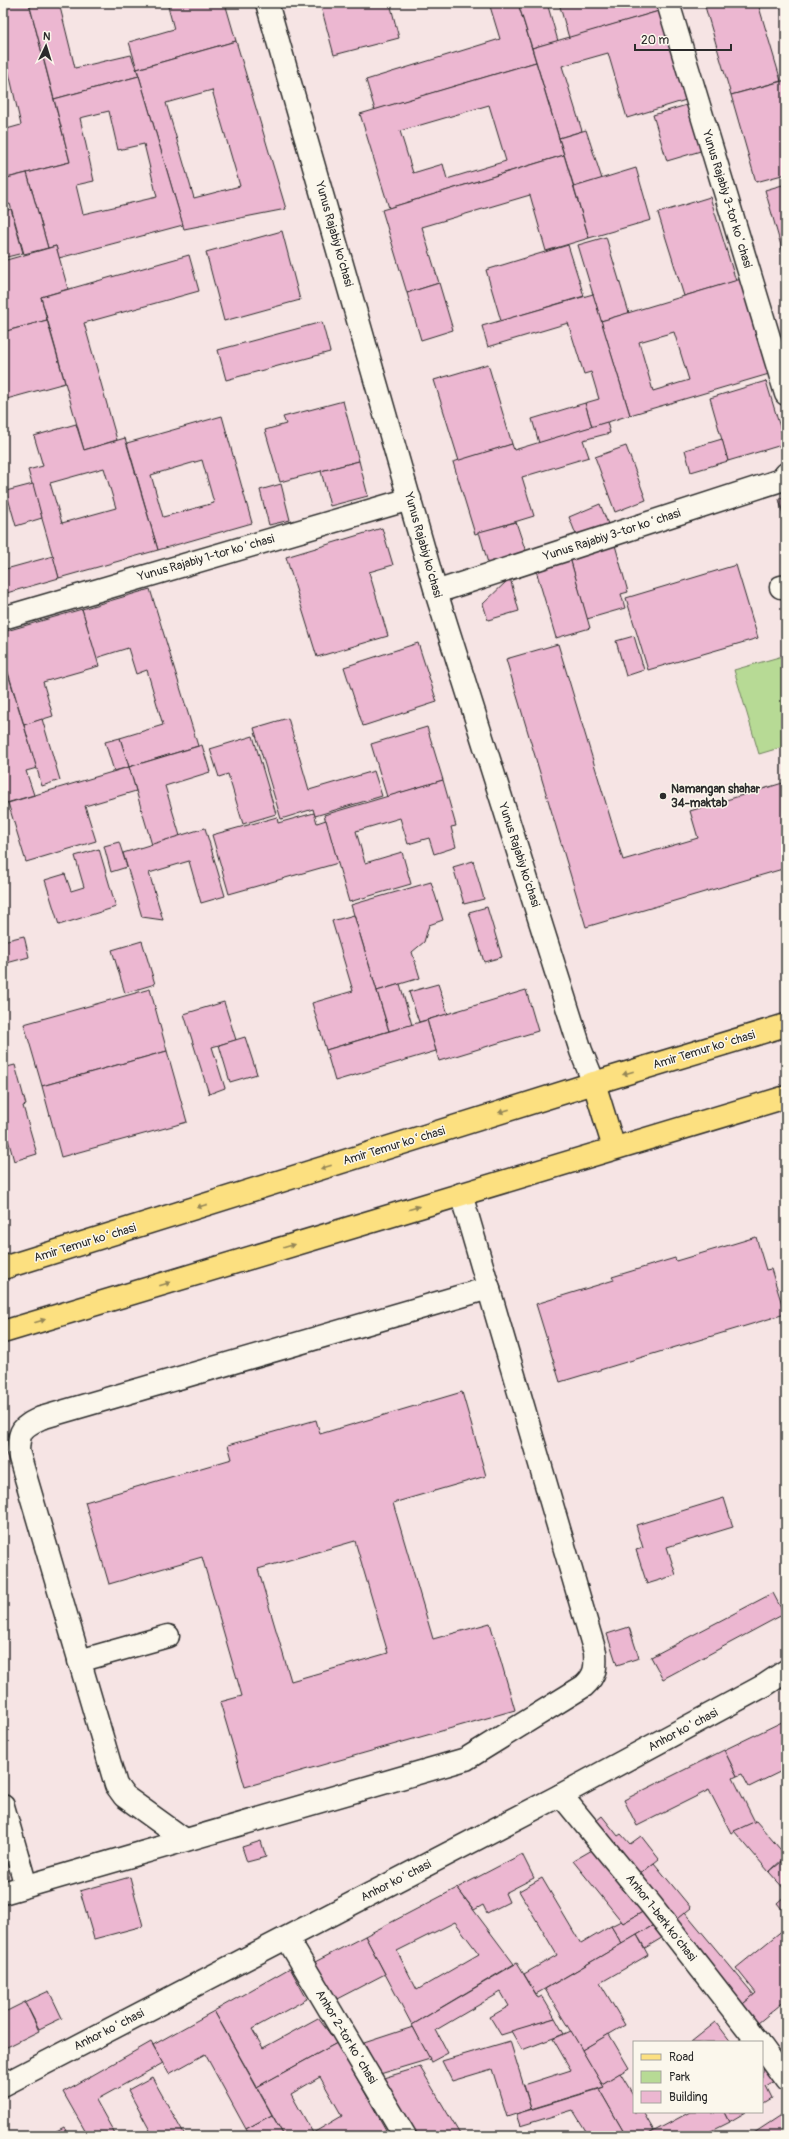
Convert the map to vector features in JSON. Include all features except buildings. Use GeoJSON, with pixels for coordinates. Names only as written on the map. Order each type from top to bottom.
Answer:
{"type":"FeatureCollection","features":[{"type":"Feature","properties":{"kind":"main road","name":"Amir Temur koʻchasi"},"geometry":{"type":"LineString","coordinates":[[3,1268],[594,1083],[786,1025]]}},
{"type":"Feature","properties":{"kind":"main road"},"geometry":{"type":"LineString","coordinates":[[594,1083],[614,1148]]}},
{"type":"Feature","properties":{"kind":"main road"},"geometry":{"type":"LineString","coordinates":[[3,1332],[614,1148],[786,1098]]}},
{"type":"Feature","properties":{"kind":"street","name":"Yunus Rajabiy ko‘chasi"},"geometry":{"type":"LineString","coordinates":[[267,3],[436,592],[581,1051],[594,1083]]}},
{"type":"Feature","properties":{"kind":"street","name":"Yunus Rajabiy 3-tor koʻchasi"},"geometry":{"type":"LineString","coordinates":[[668,3],[786,394]]}},
{"type":"Feature","properties":{"kind":"street","name":"Yunus Rajabiy 3-tor koʻchasi"},"geometry":{"type":"LineString","coordinates":[[436,592],[781,480],[786,474]]}},
{"type":"Feature","properties":{"kind":"street","name":"Yunus Rajabiy 1-tor koʻchasi"},"geometry":{"type":"LineString","coordinates":[[3,618],[410,499]]}},
{"type":"Feature","properties":{"kind":"street"},"geometry":{"type":"LineString","coordinates":[[3,1893],[466,1759],[584,1686],[593,1677],[596,1667],[595,1652],[461,1194]]}},
{"type":"Feature","properties":{"kind":"street"},"geometry":{"type":"LineString","coordinates":[[185,1840],[124,1796],[116,1785],[18,1451],[19,1435],[27,1424],[41,1418],[489,1288]]}},
{"type":"Feature","properties":{"kind":"street"},"geometry":{"type":"LineString","coordinates":[[79,1661],[168,1636]]}},
{"type":"Feature","properties":{"kind":"street","name":"Anhor koʻchasi"},"geometry":{"type":"LineString","coordinates":[[3,2085],[561,1795],[765,1686],[786,1671]]}},
{"type":"Feature","properties":{"kind":"street","name":"Anhor 1-berk koʼchasi"},"geometry":{"type":"LineString","coordinates":[[561,1795],[652,1906],[757,2041]]}},
{"type":"Feature","properties":{"kind":"street"},"geometry":{"type":"LineString","coordinates":[[3,1806],[26,1886]]}},
{"type":"Feature","properties":{"kind":"street","name":"Anhor 2-tor koʻchasi"},"geometry":{"type":"LineString","coordinates":[[287,1938],[405,2136]]}},
{"type":"Feature","properties":{"kind":"street"},"geometry":{"type":"LineString","coordinates":[[763,2048],[786,2080]]}},
{"type":"Feature","properties":{"kind":"green space"},"geometry":{"type":"Polygon","coordinates":[[[786,655],[786,746],[759,754],[734,670],[786,655]]]}},
{"type":"Feature","properties":{"kind":"place","name":"Namangan shahar 34-maktab"},"geometry":{"type":"Point","coordinates":[663,796]}}]}
